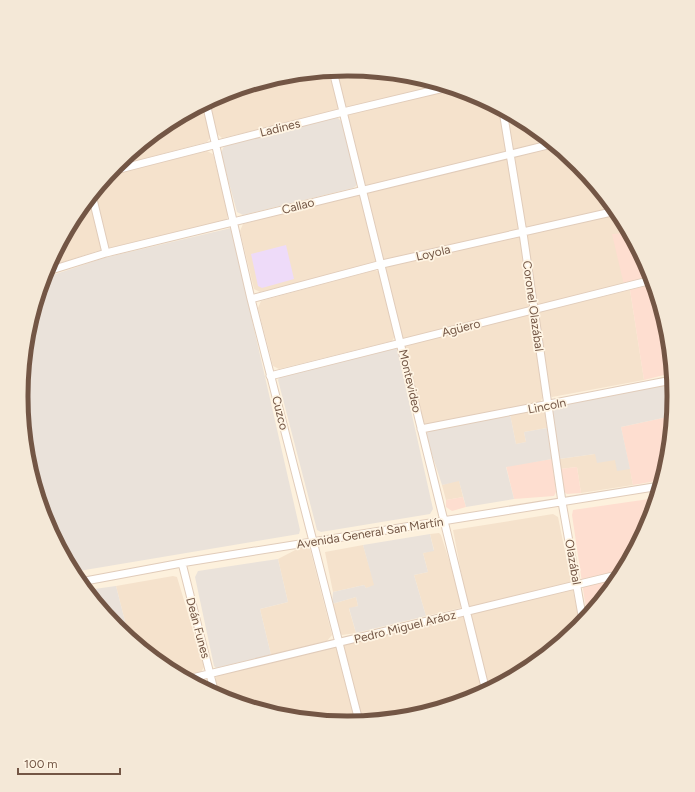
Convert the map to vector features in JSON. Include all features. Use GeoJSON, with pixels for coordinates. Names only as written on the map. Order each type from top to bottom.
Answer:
{"type":"FeatureCollection","features":[{"type":"Feature","properties":{"kind":"street","name":"Montevideo"},"geometry":{"type":"LineString","coordinates":[[334,77],[382,264],[484,685]]}},
{"type":"Feature","properties":{"kind":"street","name":"Ladines"},"geometry":{"type":"LineString","coordinates":[[125,168],[216,143],[438,89]]}},
{"type":"Feature","properties":{"kind":"street","name":"Cuzco"},"geometry":{"type":"LineString","coordinates":[[207,108],[270,376],[358,716]]}},
{"type":"Feature","properties":{"kind":"street","name":"Coronel Olazábal"},"geometry":{"type":"LineString","coordinates":[[504,117],[523,233],[533,311],[562,502]]}},
{"type":"Feature","properties":{"kind":"street","name":"Callao"},"geometry":{"type":"LineString","coordinates":[[54,269],[106,254],[233,221],[545,146]]}},
{"type":"Feature","properties":{"kind":"street"},"geometry":{"type":"LineString","coordinates":[[94,202],[106,254]]}},
{"type":"Feature","properties":{"kind":"street","name":"Loyola"},"geometry":{"type":"LineString","coordinates":[[251,299],[382,264],[609,213]]}},
{"type":"Feature","properties":{"kind":"street","name":"Agüero"},"geometry":{"type":"LineString","coordinates":[[270,376],[646,282]]}},
{"type":"Feature","properties":{"kind":"street","name":"Lincoln"},"geometry":{"type":"LineString","coordinates":[[421,429],[548,406],[666,381]]}},
{"type":"Feature","properties":{"kind":"street","name":"Avenida General San Martín"},"geometry":{"type":"LineString","coordinates":[[87,581],[182,563],[654,487]]}},
{"type":"Feature","properties":{"kind":"street","name":"Olazábal"},"geometry":{"type":"LineString","coordinates":[[562,502],[582,613]]}},
{"type":"Feature","properties":{"kind":"street","name":"Deán Funes"},"geometry":{"type":"LineString","coordinates":[[182,563],[213,686]]}},
{"type":"Feature","properties":{"kind":"street","name":"Pedro Miguel Aráoz"},"geometry":{"type":"LineString","coordinates":[[196,677],[338,644],[466,611],[611,576]]}},
{"type":"Feature","properties":{"kind":"shaded area"},"geometry":{"type":"Polygon","coordinates":[[[348,76],[389,79],[430,87],[450,93],[489,109],[525,130],[573,170],[588,185],[613,218],[634,255],[645,279],[530,307],[544,396],[540,402],[426,425],[422,422],[345,109],[222,138],[216,133],[210,107],[245,93],[265,87],[306,79],[348,76]]]}},
{"type":"Feature","properties":{"kind":"shaded area"},"geometry":{"type":"Polygon","coordinates":[[[205,110],[211,137],[207,142],[130,162],[170,130],[205,110]]]}},
{"type":"Feature","properties":{"kind":"shaded area"},"geometry":{"type":"Polygon","coordinates":[[[338,118],[342,122],[357,182],[356,186],[243,215],[237,212],[221,154],[223,148],[227,144],[338,118]]]}},
{"type":"Feature","properties":{"kind":"shaded area"},"geometry":{"type":"Polygon","coordinates":[[[207,151],[213,154],[228,213],[227,219],[224,221],[97,251],[57,264],[82,218],[107,185],[120,172],[207,151]]]}},
{"type":"Feature","properties":{"kind":"shaded area"},"geometry":{"type":"Polygon","coordinates":[[[356,193],[361,195],[377,259],[374,264],[260,292],[254,289],[240,231],[243,224],[356,193]]]}},
{"type":"Feature","properties":{"kind":"shaded area"},"geometry":{"type":"Polygon","coordinates":[[[231,228],[300,530],[299,534],[80,571],[52,518],[39,479],[31,438],[28,396],[29,375],[34,334],[39,313],[51,276],[104,258],[231,228]]]}},
{"type":"Feature","properties":{"kind":"shaded area"},"geometry":{"type":"Polygon","coordinates":[[[622,233],[645,280],[624,285],[612,234],[622,233]]]}},
{"type":"Feature","properties":{"kind":"shaded area"},"geometry":{"type":"Polygon","coordinates":[[[286,245],[294,279],[262,288],[258,286],[251,254],[286,245]]]}},
{"type":"Feature","properties":{"kind":"shaded area"},"geometry":{"type":"Polygon","coordinates":[[[375,270],[380,272],[395,336],[392,341],[279,369],[273,366],[258,308],[261,301],[375,270]]]}},
{"type":"Feature","properties":{"kind":"shaded area"},"geometry":{"type":"Polygon","coordinates":[[[647,286],[661,334],[666,373],[664,375],[644,380],[630,290],[647,286]]]}},
{"type":"Feature","properties":{"kind":"shaded area"},"geometry":{"type":"Polygon","coordinates":[[[630,290],[644,380],[552,397],[550,395],[538,317],[539,314],[542,311],[630,290]]]}},
{"type":"Feature","properties":{"kind":"shaded area"},"geometry":{"type":"Polygon","coordinates":[[[397,348],[433,509],[430,514],[321,532],[317,530],[278,380],[280,376],[397,348]]]}},
{"type":"Feature","properties":{"kind":"shaded area"},"geometry":{"type":"Polygon","coordinates":[[[666,385],[666,417],[621,427],[630,469],[617,471],[615,460],[597,463],[595,454],[559,459],[552,410],[554,407],[666,385]]]}},
{"type":"Feature","properties":{"kind":"shaded area"},"geometry":{"type":"Polygon","coordinates":[[[540,408],[545,413],[547,428],[524,432],[526,442],[516,444],[510,414],[540,408]]]}},
{"type":"Feature","properties":{"kind":"shaded area"},"geometry":{"type":"Polygon","coordinates":[[[510,414],[516,444],[526,442],[524,432],[547,428],[552,459],[506,467],[514,499],[466,507],[459,481],[442,485],[426,436],[427,432],[430,430],[510,414]]]}},
{"type":"Feature","properties":{"kind":"shaded area"},"geometry":{"type":"Polygon","coordinates":[[[666,417],[661,458],[655,481],[633,485],[621,427],[666,417]]]}},
{"type":"Feature","properties":{"kind":"shaded area"},"geometry":{"type":"Polygon","coordinates":[[[595,454],[615,460],[630,469],[633,485],[581,493],[577,467],[560,469],[559,459],[595,454]]]}},
{"type":"Feature","properties":{"kind":"shaded area"},"geometry":{"type":"Polygon","coordinates":[[[552,459],[556,492],[554,496],[514,499],[506,466],[552,459]]]}},
{"type":"Feature","properties":{"kind":"shaded area"},"geometry":{"type":"Polygon","coordinates":[[[577,467],[581,493],[567,494],[563,491],[560,469],[577,467]]]}},
{"type":"Feature","properties":{"kind":"shaded area"},"geometry":{"type":"Polygon","coordinates":[[[459,480],[463,497],[446,500],[442,485],[459,480]]]}},
{"type":"Feature","properties":{"kind":"shaded area"},"geometry":{"type":"Polygon","coordinates":[[[463,497],[466,507],[452,511],[446,507],[446,500],[463,497]]]}},
{"type":"Feature","properties":{"kind":"shaded area"},"geometry":{"type":"Polygon","coordinates":[[[650,499],[643,518],[624,556],[613,574],[586,609],[572,515],[573,510],[650,499]]]}},
{"type":"Feature","properties":{"kind":"shaded area"},"geometry":{"type":"Polygon","coordinates":[[[553,514],[558,517],[578,617],[558,636],[525,662],[489,683],[450,699],[410,709],[389,713],[348,716],[306,713],[265,705],[217,688],[216,677],[221,674],[469,613],[453,530],[553,514]]]}},
{"type":"Feature","properties":{"kind":"shaded area"},"geometry":{"type":"Polygon","coordinates":[[[439,533],[441,535],[463,604],[460,608],[426,616],[414,575],[428,572],[423,553],[434,550],[430,534],[439,533]]]}},
{"type":"Feature","properties":{"kind":"shaded area"},"geometry":{"type":"Polygon","coordinates":[[[430,534],[434,551],[423,553],[428,572],[414,575],[426,616],[356,633],[349,608],[358,606],[356,597],[332,604],[333,592],[364,585],[366,588],[374,585],[363,545],[430,534]]]}},
{"type":"Feature","properties":{"kind":"shaded area"},"geometry":{"type":"Polygon","coordinates":[[[363,545],[375,586],[366,588],[364,585],[333,592],[325,552],[363,545]]]}},
{"type":"Feature","properties":{"kind":"shaded area"},"geometry":{"type":"Polygon","coordinates":[[[303,546],[310,549],[332,635],[327,641],[271,655],[260,609],[288,602],[278,559],[303,546]]]}},
{"type":"Feature","properties":{"kind":"shaded area"},"geometry":{"type":"Polygon","coordinates":[[[278,559],[288,602],[260,609],[271,655],[216,668],[214,666],[195,577],[198,571],[278,559]]]}},
{"type":"Feature","properties":{"kind":"shaded area"},"geometry":{"type":"Polygon","coordinates":[[[173,576],[177,577],[204,667],[201,672],[190,674],[170,662],[126,626],[116,586],[173,576]]]}},
{"type":"Feature","properties":{"kind":"shaded area"},"geometry":{"type":"Polygon","coordinates":[[[116,586],[126,626],[107,607],[93,589],[116,586]]]}},
{"type":"Feature","properties":{"kind":"shaded area"},"geometry":{"type":"Polygon","coordinates":[[[356,597],[358,606],[349,609],[356,633],[342,635],[339,633],[332,604],[356,597]]]}}]}
